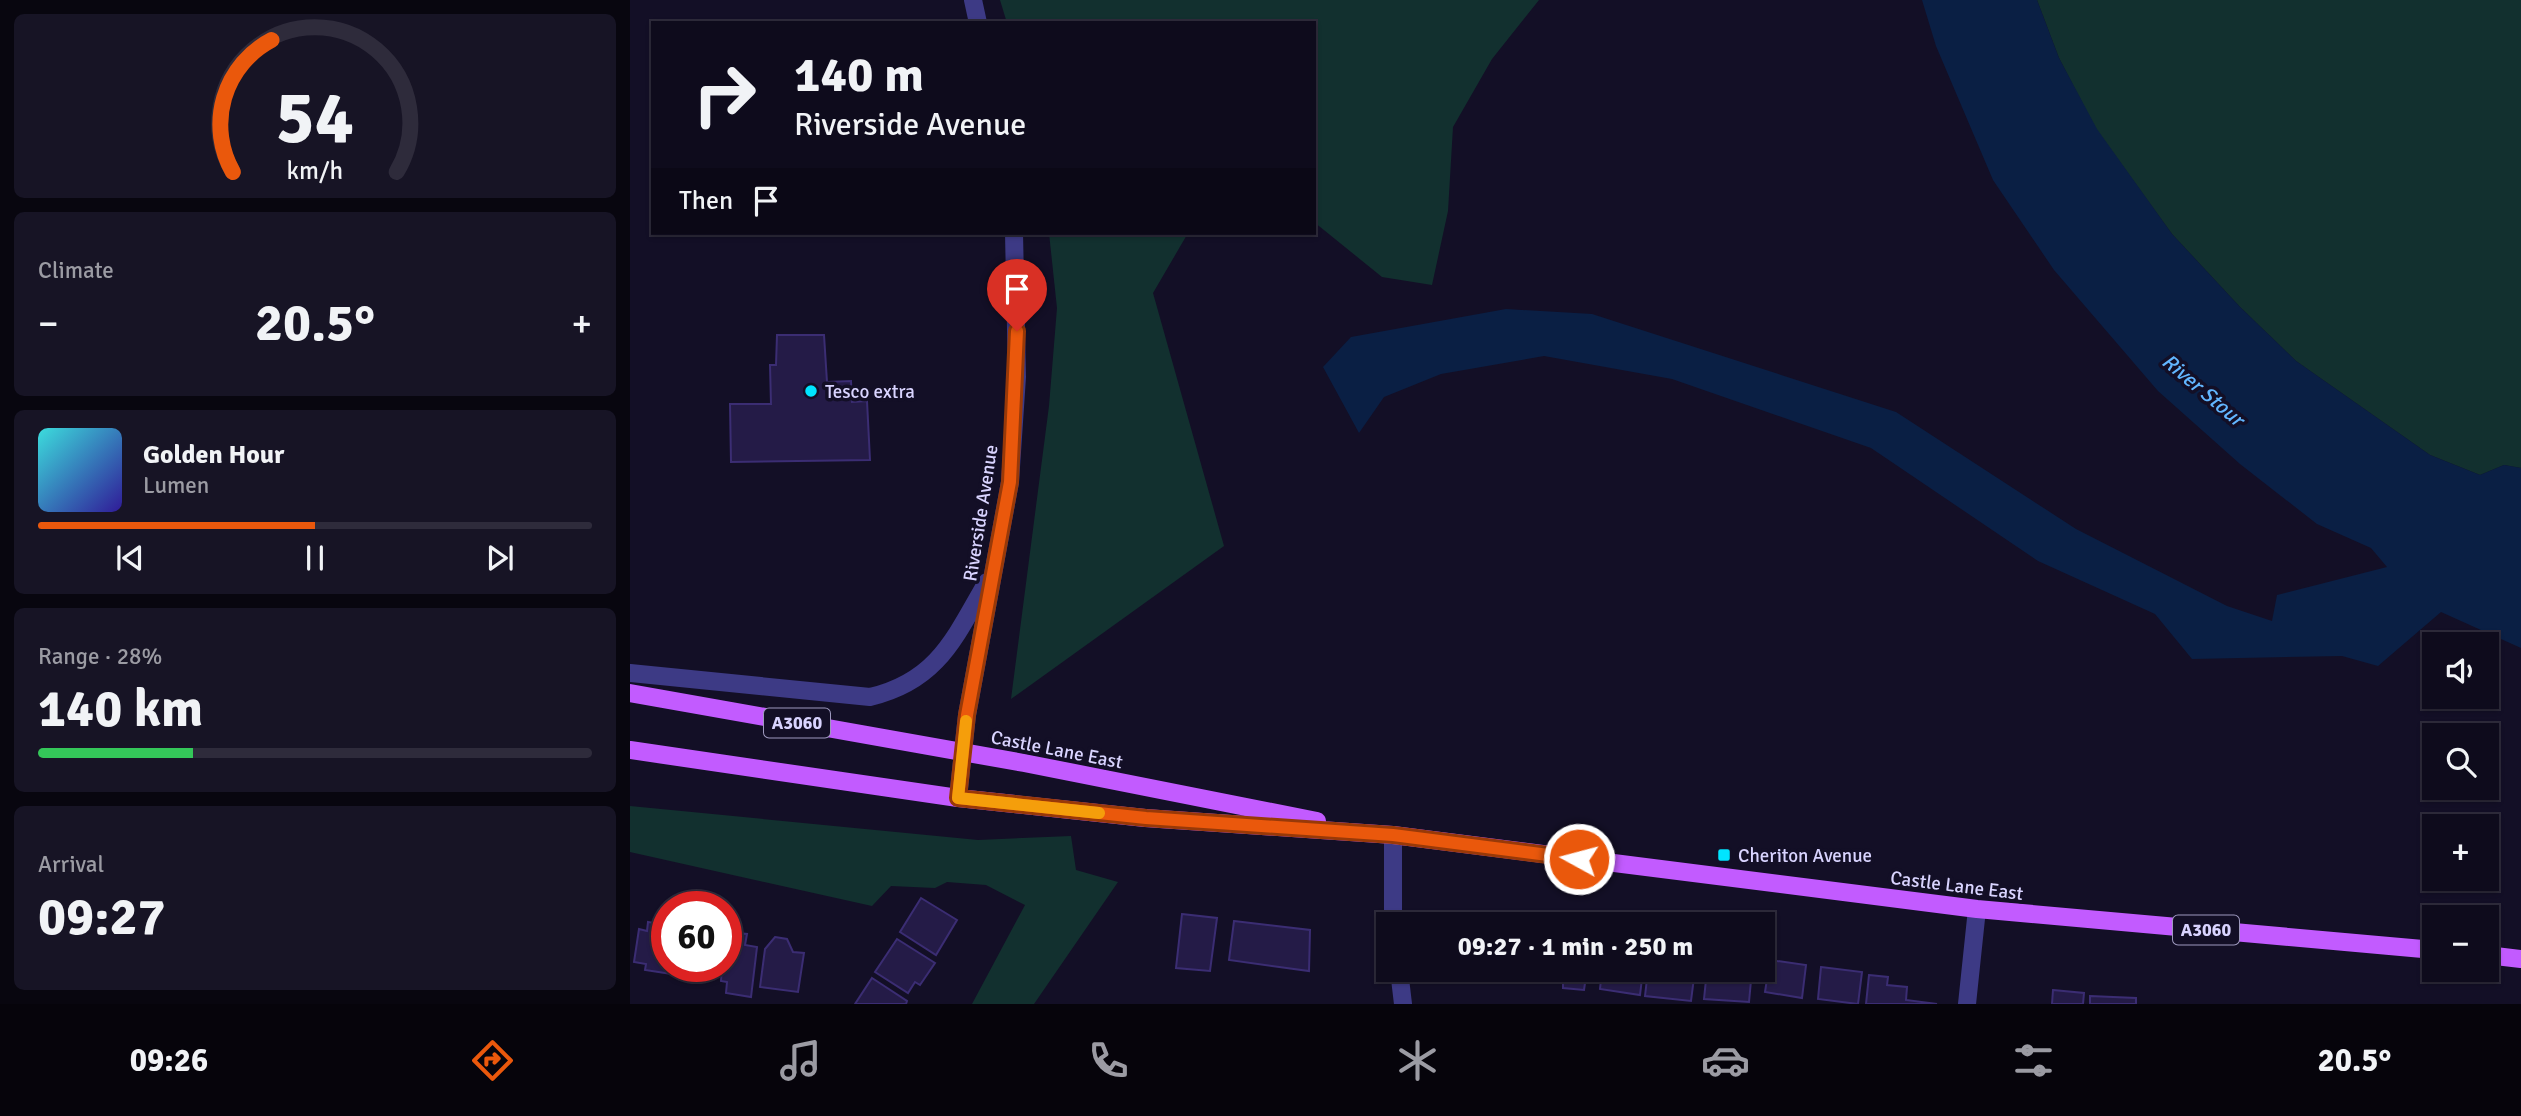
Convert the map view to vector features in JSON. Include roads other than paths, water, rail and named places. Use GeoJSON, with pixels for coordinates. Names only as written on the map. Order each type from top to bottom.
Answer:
{"type":"FeatureCollection","features":[{"type":"Feature","properties":{"kind":"main road","name":"Castle Lane East"},"geometry":{"type":"LineString","coordinates":[[630,693],[1393,835]]}},
{"type":"Feature","properties":{"kind":"main road","name":"Castle Lane East"},"geometry":{"type":"LineString","coordinates":[[630,750],[958,798],[1146,818],[1393,835],[1977,909],[2422,949]]}},
{"type":"Feature","properties":{"kind":"main road"},"geometry":{"type":"LineString","coordinates":[[2499,956],[2521,959]]}},
{"type":"Feature","properties":{"kind":"street"},"geometry":{"type":"LineString","coordinates":[[973,0],[978,21]]}},
{"type":"Feature","properties":{"kind":"street","name":"Riverside Avenue"},"geometry":{"type":"LineString","coordinates":[[958,798],[967,715],[1010,482],[1017,377],[1014,235]]}},
{"type":"Feature","properties":{"kind":"street"},"geometry":{"type":"LineString","coordinates":[[630,673],[870,697],[898,690],[947,651],[993,570]]}},
{"type":"Feature","properties":{"kind":"street"},"geometry":{"type":"LineString","coordinates":[[1393,835],[1393,912]]}},
{"type":"Feature","properties":{"kind":"street"},"geometry":{"type":"LineString","coordinates":[[1966,1004],[1977,909]]}},
{"type":"Feature","properties":{"kind":"street"},"geometry":{"type":"LineString","coordinates":[[1400,982],[1403,1004]]}},
{"type":"Feature","properties":{"kind":"water","name":"River Stour"},"geometry":{"type":"Polygon","coordinates":[[[1922,0],[2037,0],[2059,58],[2097,129],[2172,234],[2240,307],[2296,361],[2430,455],[2480,475],[2504,465],[2521,468],[2521,648],[2499,638],[2499,632],[2485,632],[2441,612],[2378,666],[2342,656],[2192,659],[2155,614],[2038,561],[1871,448],[1672,379],[1544,356],[1441,374],[1384,397],[1359,433],[1323,367],[1351,337],[1506,309],[1592,314],[1896,412],[2076,529],[2227,606],[2272,621],[2277,595],[2387,567],[2371,548],[2317,524],[2240,464],[2158,391],[2054,270],[1993,180],[1936,46],[1922,0]]]}},
{"type":"Feature","properties":{"kind":"place","name":"Tesco extra"},"geometry":{"type":"Point","coordinates":[811,391]}},
{"type":"Feature","properties":{"kind":"place","name":"Cheriton Avenue"},"geometry":{"type":"Point","coordinates":[1724,855]}}]}
